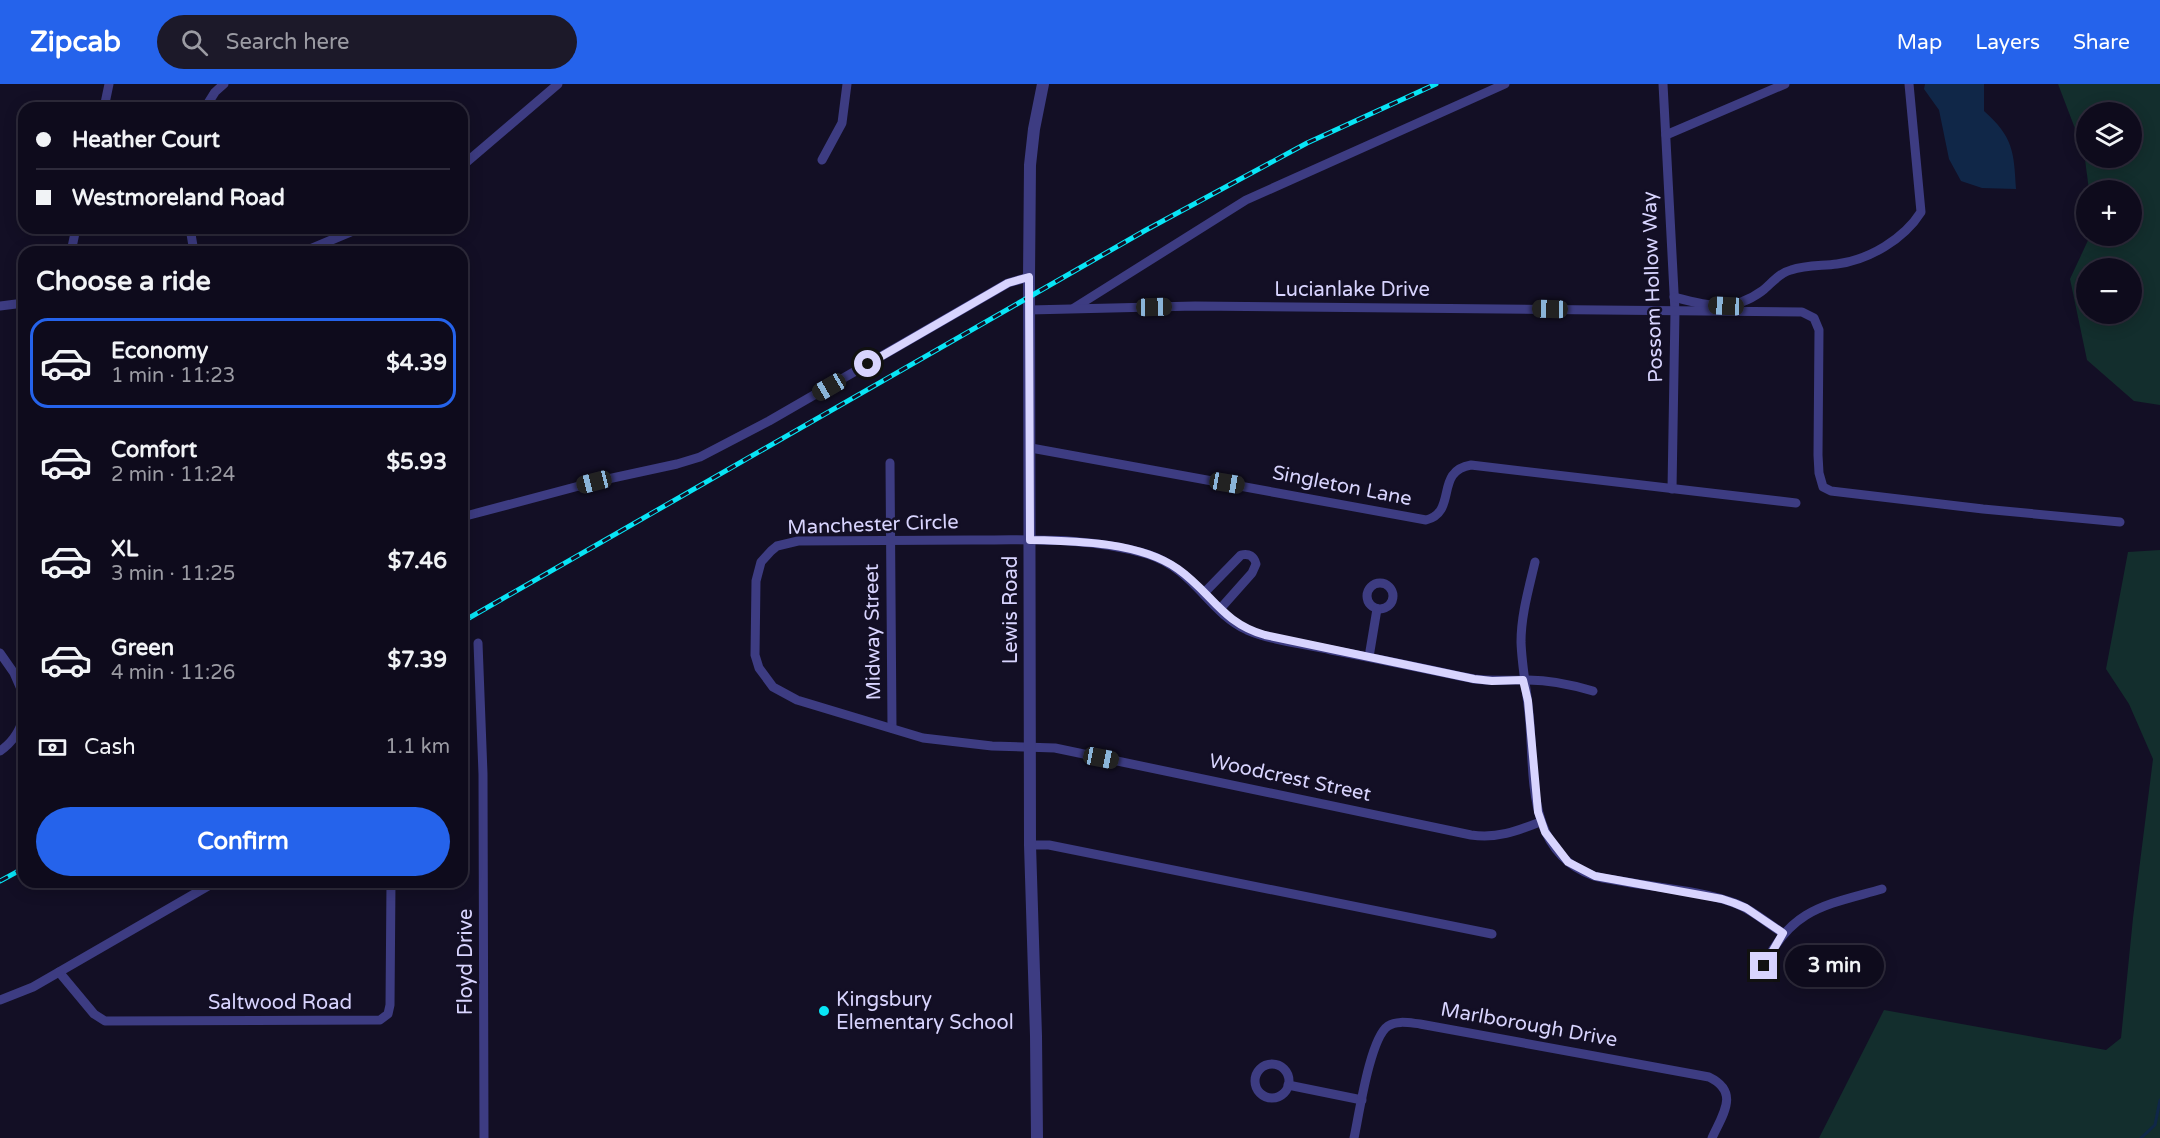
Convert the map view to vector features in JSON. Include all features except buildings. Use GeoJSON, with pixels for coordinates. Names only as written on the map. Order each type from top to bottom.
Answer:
{"type":"FeatureCollection","features":[{"type":"Feature","properties":{"kind":"street"},"geometry":{"type":"LineString","coordinates":[[105,102],[109,84]]}},
{"type":"Feature","properties":{"kind":"street"},"geometry":{"type":"LineString","coordinates":[[209,102],[224,84]]}},
{"type":"Feature","properties":{"kind":"street"},"geometry":{"type":"LineString","coordinates":[[468,161],[558,84]]}},
{"type":"Feature","properties":{"kind":"street"},"geometry":{"type":"LineString","coordinates":[[822,160],[842,123],[847,84]]}},
{"type":"Feature","properties":{"kind":"street","name":"Lewis Road"},"geometry":{"type":"LineString","coordinates":[[1037,1138],[1030,844],[1029,277],[1030,165],[1043,84]]}},
{"type":"Feature","properties":{"kind":"street"},"geometry":{"type":"LineString","coordinates":[[1072,309],[1246,200],[1505,84]]}},
{"type":"Feature","properties":{"kind":"street","name":"Possom Hollow Way"},"geometry":{"type":"LineString","coordinates":[[1662,84],[1675,311],[1672,489]]}},
{"type":"Feature","properties":{"kind":"street"},"geometry":{"type":"LineString","coordinates":[[1666,135],[1785,84]]}},
{"type":"Feature","properties":{"kind":"street"},"geometry":{"type":"LineString","coordinates":[[1674,297],[1705,305],[1726,306],[1741,303],[1754,297],[1784,273],[1793,269],[1840,264],[1861,258],[1900,236],[1921,212],[1910,84]]}},
{"type":"Feature","properties":{"kind":"street"},"geometry":{"type":"LineString","coordinates":[[317,246],[346,234]]}},
{"type":"Feature","properties":{"kind":"street"},"geometry":{"type":"LineString","coordinates":[[468,515],[700,457],[769,421],[1008,283],[1029,277]]}},
{"type":"Feature","properties":{"kind":"street"},"geometry":{"type":"LineString","coordinates":[[0,306],[18,304]]}},
{"type":"Feature","properties":{"kind":"street","name":"Lucianlake Drive"},"geometry":{"type":"LineString","coordinates":[[1029,310],[1195,306],[1802,312],[1814,318],[1819,330],[1819,473],[1823,487],[1831,491],[1983,509],[2120,522]]}},
{"type":"Feature","properties":{"kind":"street","name":"Singleton Lane"},"geometry":{"type":"LineString","coordinates":[[1031,448],[1426,520],[1432,519],[1441,510],[1453,474],[1463,467],[1472,465],[1796,503]]}},
{"type":"Feature","properties":{"kind":"street","name":"Midway Street"},"geometry":{"type":"LineString","coordinates":[[890,463],[892,728]]}},
{"type":"Feature","properties":{"kind":"street","name":"Manchester Circle"},"geometry":{"type":"LineString","coordinates":[[1030,746],[992,746],[943,741],[892,728],[782,693],[766,678],[755,655],[756,581],[761,562],[777,546],[798,541],[1030,540],[1085,542],[1148,555],[1181,571],[1230,619],[1248,630],[1282,640],[1474,679],[1570,684],[1593,691]]}},
{"type":"Feature","properties":{"kind":"street"},"geometry":{"type":"LineString","coordinates":[[1204,593],[1241,555],[1250,555],[1254,558],[1255,568],[1220,609]]}},
{"type":"Feature","properties":{"kind":"street"},"geometry":{"type":"LineString","coordinates":[[1535,562],[1522,630],[1523,680],[1530,721],[1535,798],[1540,822],[1560,854],[1575,867],[1595,876],[1728,901],[1746,908],[1783,933]]}},
{"type":"Feature","properties":{"kind":"street"},"geometry":{"type":"LineString","coordinates":[[1369,657],[1377,609]]}},
{"type":"Feature","properties":{"kind":"street","name":"Floyd Drive"},"geometry":{"type":"LineString","coordinates":[[478,643],[483,774],[484,1138]]}},
{"type":"Feature","properties":{"kind":"street"},"geometry":{"type":"LineString","coordinates":[[0,653],[18,682]]}},
{"type":"Feature","properties":{"kind":"street"},"geometry":{"type":"LineString","coordinates":[[0,751],[11,742],[18,731]]}},
{"type":"Feature","properties":{"kind":"street","name":"Woodcrest Street"},"geometry":{"type":"LineString","coordinates":[[1030,746],[1078,753],[1471,835],[1485,837],[1503,835],[1540,822]]}},
{"type":"Feature","properties":{"kind":"street"},"geometry":{"type":"LineString","coordinates":[[1030,844],[1049,845],[1492,934]]}},
{"type":"Feature","properties":{"kind":"street"},"geometry":{"type":"LineString","coordinates":[[0,1000],[19,994],[205,888]]}},
{"type":"Feature","properties":{"kind":"street","name":"Saltwood Road"},"geometry":{"type":"LineString","coordinates":[[59,972],[93,1014],[105,1021],[380,1020],[388,1014],[390,1005],[391,888]]}},
{"type":"Feature","properties":{"kind":"street"},"geometry":{"type":"LineString","coordinates":[[1764,966],[1783,933],[1809,913],[1829,904],[1882,889]]}},
{"type":"Feature","properties":{"kind":"street","name":"Marlborough Drive"},"geometry":{"type":"LineString","coordinates":[[1354,1138],[1374,1048],[1381,1032],[1393,1023],[1420,1024],[1709,1077],[1722,1084],[1728,1101],[1712,1138]]}},
{"type":"Feature","properties":{"kind":"street"},"geometry":{"type":"LineString","coordinates":[[1288,1084],[1362,1100]]}},
{"type":"Feature","properties":{"kind":"green space"},"geometry":{"type":"Polygon","coordinates":[[[2058,84],[2160,84],[2160,405],[2134,401],[2087,360],[2079,324],[2142,324],[2142,258],[2080,258],[2085,246],[2142,246],[2142,180],[2088,180],[2086,168],[2142,168],[2142,102],[2076,102],[2076,131],[2058,84]]]}},
{"type":"Feature","properties":{"kind":"green space"},"geometry":{"type":"Polygon","coordinates":[[[2076,266],[2076,308],[2070,279],[2076,266]]]}},
{"type":"Feature","properties":{"kind":"green space"},"geometry":{"type":"Polygon","coordinates":[[[2160,550],[2160,1138],[1819,1138],[1884,1010],[2106,1050],[2121,1038],[2153,759],[2129,704],[2106,669],[2128,552],[2160,550]]]}},
{"type":"Feature","properties":{"kind":"water"},"geometry":{"type":"Polygon","coordinates":[[[1925,84],[1984,84],[1984,111],[2001,129],[2010,146],[2013,154],[2016,189],[1982,188],[1961,181],[1949,159],[1939,110],[1924,89],[1925,84]]]}},
{"type":"Feature","properties":{"kind":"waterway"},"geometry":{"type":"LineString","coordinates":[[2141,1138],[2155,1125],[2160,1100]]}},
{"type":"Feature","properties":{"kind":"railway"},"geometry":{"type":"LineString","coordinates":[[468,619],[1146,230],[1307,143],[1436,84]]}},
{"type":"Feature","properties":{"kind":"railway"},"geometry":{"type":"LineString","coordinates":[[0,881],[18,871]]}},
{"type":"Feature","properties":{"kind":"place","name":"Kingsbury Elementary School"},"geometry":{"type":"Point","coordinates":[824,1011]}},
{"type":"Feature","properties":{"kind":"route"},"geometry":{"type":"LineString","coordinates":[[868,364],[1008,283],[1029,277],[1030,540],[1076,541],[1136,551],[1159,559],[1181,571],[1237,624],[1248,630],[1282,640],[1474,679],[1523,680],[1528,701],[1535,798],[1540,822],[1560,854],[1575,867],[1595,876],[1722,899],[1746,908],[1783,933],[1764,966]]}}]}
